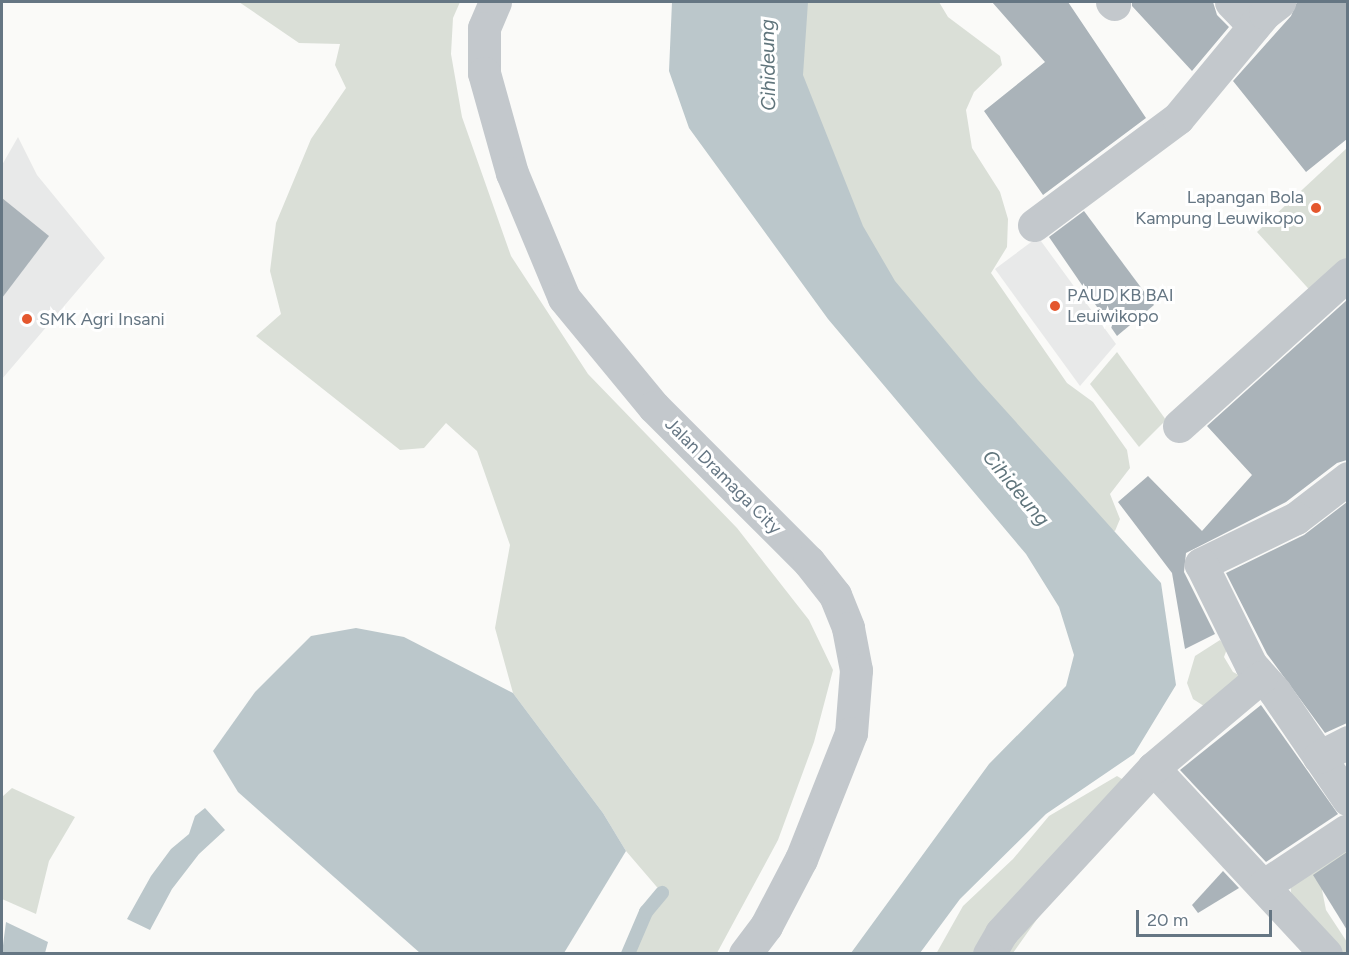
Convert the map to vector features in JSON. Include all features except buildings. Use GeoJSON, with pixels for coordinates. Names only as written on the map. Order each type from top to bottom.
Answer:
{"type":"FeatureCollection","features":[{"type":"Feature","properties":{"kind":"street","name":"Jalan Dramaga City"},"geometry":{"type":"LineString","coordinates":[[495,2],[484,28],[484,73],[512,173],[564,298],[654,407],[809,562],[836,595],[848,628],[856,670],[851,733],[801,859],[766,926],[745,954]]}},
{"type":"Feature","properties":{"kind":"street"},"geometry":{"type":"LineString","coordinates":[[1231,2],[1254,26]]}},
{"type":"Feature","properties":{"kind":"street"},"geometry":{"type":"LineString","coordinates":[[1034,225],[1178,118],[1254,26],[1279,2]]}},
{"type":"Feature","properties":{"kind":"street"},"geometry":{"type":"LineString","coordinates":[[1179,426],[1347,274]]}},
{"type":"Feature","properties":{"kind":"street"},"geometry":{"type":"LineString","coordinates":[[1347,478],[1296,518],[1201,564],[1233,634],[1347,799]]}},
{"type":"Feature","properties":{"kind":"street"},"geometry":{"type":"LineString","coordinates":[[989,954],[1001,933],[1153,768],[1261,677]]}},
{"type":"Feature","properties":{"kind":"street"},"geometry":{"type":"LineString","coordinates":[[1319,757],[1347,742]]}},
{"type":"Feature","properties":{"kind":"street"},"geometry":{"type":"LineString","coordinates":[[1153,768],[1326,954]]}},
{"type":"Feature","properties":{"kind":"street"},"geometry":{"type":"LineString","coordinates":[[1263,886],[1346,831]]}},
{"type":"Feature","properties":{"kind":"shaded area"},"geometry":{"type":"Polygon","coordinates":[[[239,2],[460,2],[453,18],[451,54],[462,117],[511,256],[588,374],[737,528],[809,620],[833,670],[814,742],[778,840],[717,953],[630,953],[646,912],[662,893],[626,851],[603,813],[513,693],[495,628],[510,545],[477,451],[446,423],[424,448],[400,450],[256,336],[281,314],[270,271],[276,223],[311,139],[346,88],[335,65],[340,44],[299,43],[239,2]]]}},
{"type":"Feature","properties":{"kind":"shaded area"},"geometry":{"type":"Polygon","coordinates":[[[788,2],[939,2],[948,17],[1000,56],[1002,65],[974,92],[966,110],[972,148],[1000,192],[1008,219],[1007,247],[991,273],[1067,383],[1093,402],[1127,450],[1130,468],[1110,494],[1120,519],[1115,531],[1077,525],[940,390],[778,60],[788,2]]]}},
{"type":"Feature","properties":{"kind":"shaded area","name":"SMK Agri Insani"},"geometry":{"type":"Polygon","coordinates":[[[18,137],[37,175],[105,258],[2,379],[2,165],[18,137]]]}},
{"type":"Feature","properties":{"kind":"shaded area","name":"Lapangan Bola Kampung Leuwikopo"},"geometry":{"type":"Polygon","coordinates":[[[1347,148],[1347,269],[1316,297],[1257,232],[1347,148]]]}},
{"type":"Feature","properties":{"kind":"shaded area","name":"PAUD KB BAI Leuiwikopo"},"geometry":{"type":"Polygon","coordinates":[[[1038,237],[1116,344],[1080,386],[995,269],[1038,237]]]}},
{"type":"Feature","properties":{"kind":"shaded area"},"geometry":{"type":"Polygon","coordinates":[[[1117,352],[1166,420],[1139,447],[1090,384],[1117,352]]]}},
{"type":"Feature","properties":{"kind":"shaded area"},"geometry":{"type":"Polygon","coordinates":[[[1220,640],[1227,649],[1224,657],[1233,672],[1243,677],[1210,710],[1193,699],[1187,683],[1195,656],[1220,640]]]}},
{"type":"Feature","properties":{"kind":"shaded area"},"geometry":{"type":"Polygon","coordinates":[[[1117,776],[1132,785],[1013,953],[936,954],[963,906],[1013,859],[1049,816],[1117,776]]]}},
{"type":"Feature","properties":{"kind":"shaded area"},"geometry":{"type":"Polygon","coordinates":[[[12,788],[75,817],[49,861],[36,914],[2,899],[2,797],[12,788]]]}},
{"type":"Feature","properties":{"kind":"shaded area"},"geometry":{"type":"Polygon","coordinates":[[[1347,841],[1347,864],[1326,879],[1322,890],[1326,910],[1347,942],[1347,953],[1332,953],[1292,899],[1290,884],[1347,841]]]}},
{"type":"Feature","properties":{"kind":"water","name":"Cihideung"},"geometry":{"type":"Polygon","coordinates":[[[672,2],[808,2],[803,75],[863,226],[895,281],[978,380],[1161,583],[1176,685],[1134,754],[1046,814],[960,899],[920,953],[851,953],[989,764],[1066,686],[1074,655],[1059,607],[1026,554],[828,319],[689,128],[669,71],[672,2]]]}},
{"type":"Feature","properties":{"kind":"water"},"geometry":{"type":"Polygon","coordinates":[[[356,628],[404,637],[513,693],[603,813],[626,851],[564,953],[420,953],[238,792],[213,751],[255,692],[311,636],[356,628]]]}},
{"type":"Feature","properties":{"kind":"water"},"geometry":{"type":"Polygon","coordinates":[[[205,808],[225,830],[199,854],[172,889],[150,930],[127,919],[151,876],[171,849],[189,834],[195,816],[205,808]]]}},
{"type":"Feature","properties":{"kind":"water"},"geometry":{"type":"Polygon","coordinates":[[[6,922],[48,942],[45,953],[2,953],[6,922]]]}},
{"type":"Feature","properties":{"kind":"waterway"},"geometry":{"type":"LineString","coordinates":[[628,954],[646,912],[662,893]]}},
{"type":"Feature","properties":{"kind":"place","name":"Lapangan Bola Kampung Leuwikopo"},"geometry":{"type":"Point","coordinates":[1316,208]}},
{"type":"Feature","properties":{"kind":"place","name":"PAUD KB BAI Leuiwikopo"},"geometry":{"type":"Point","coordinates":[1055,306]}},
{"type":"Feature","properties":{"kind":"place","name":"SMK Agri Insani"},"geometry":{"type":"Point","coordinates":[27,319]}}]}
